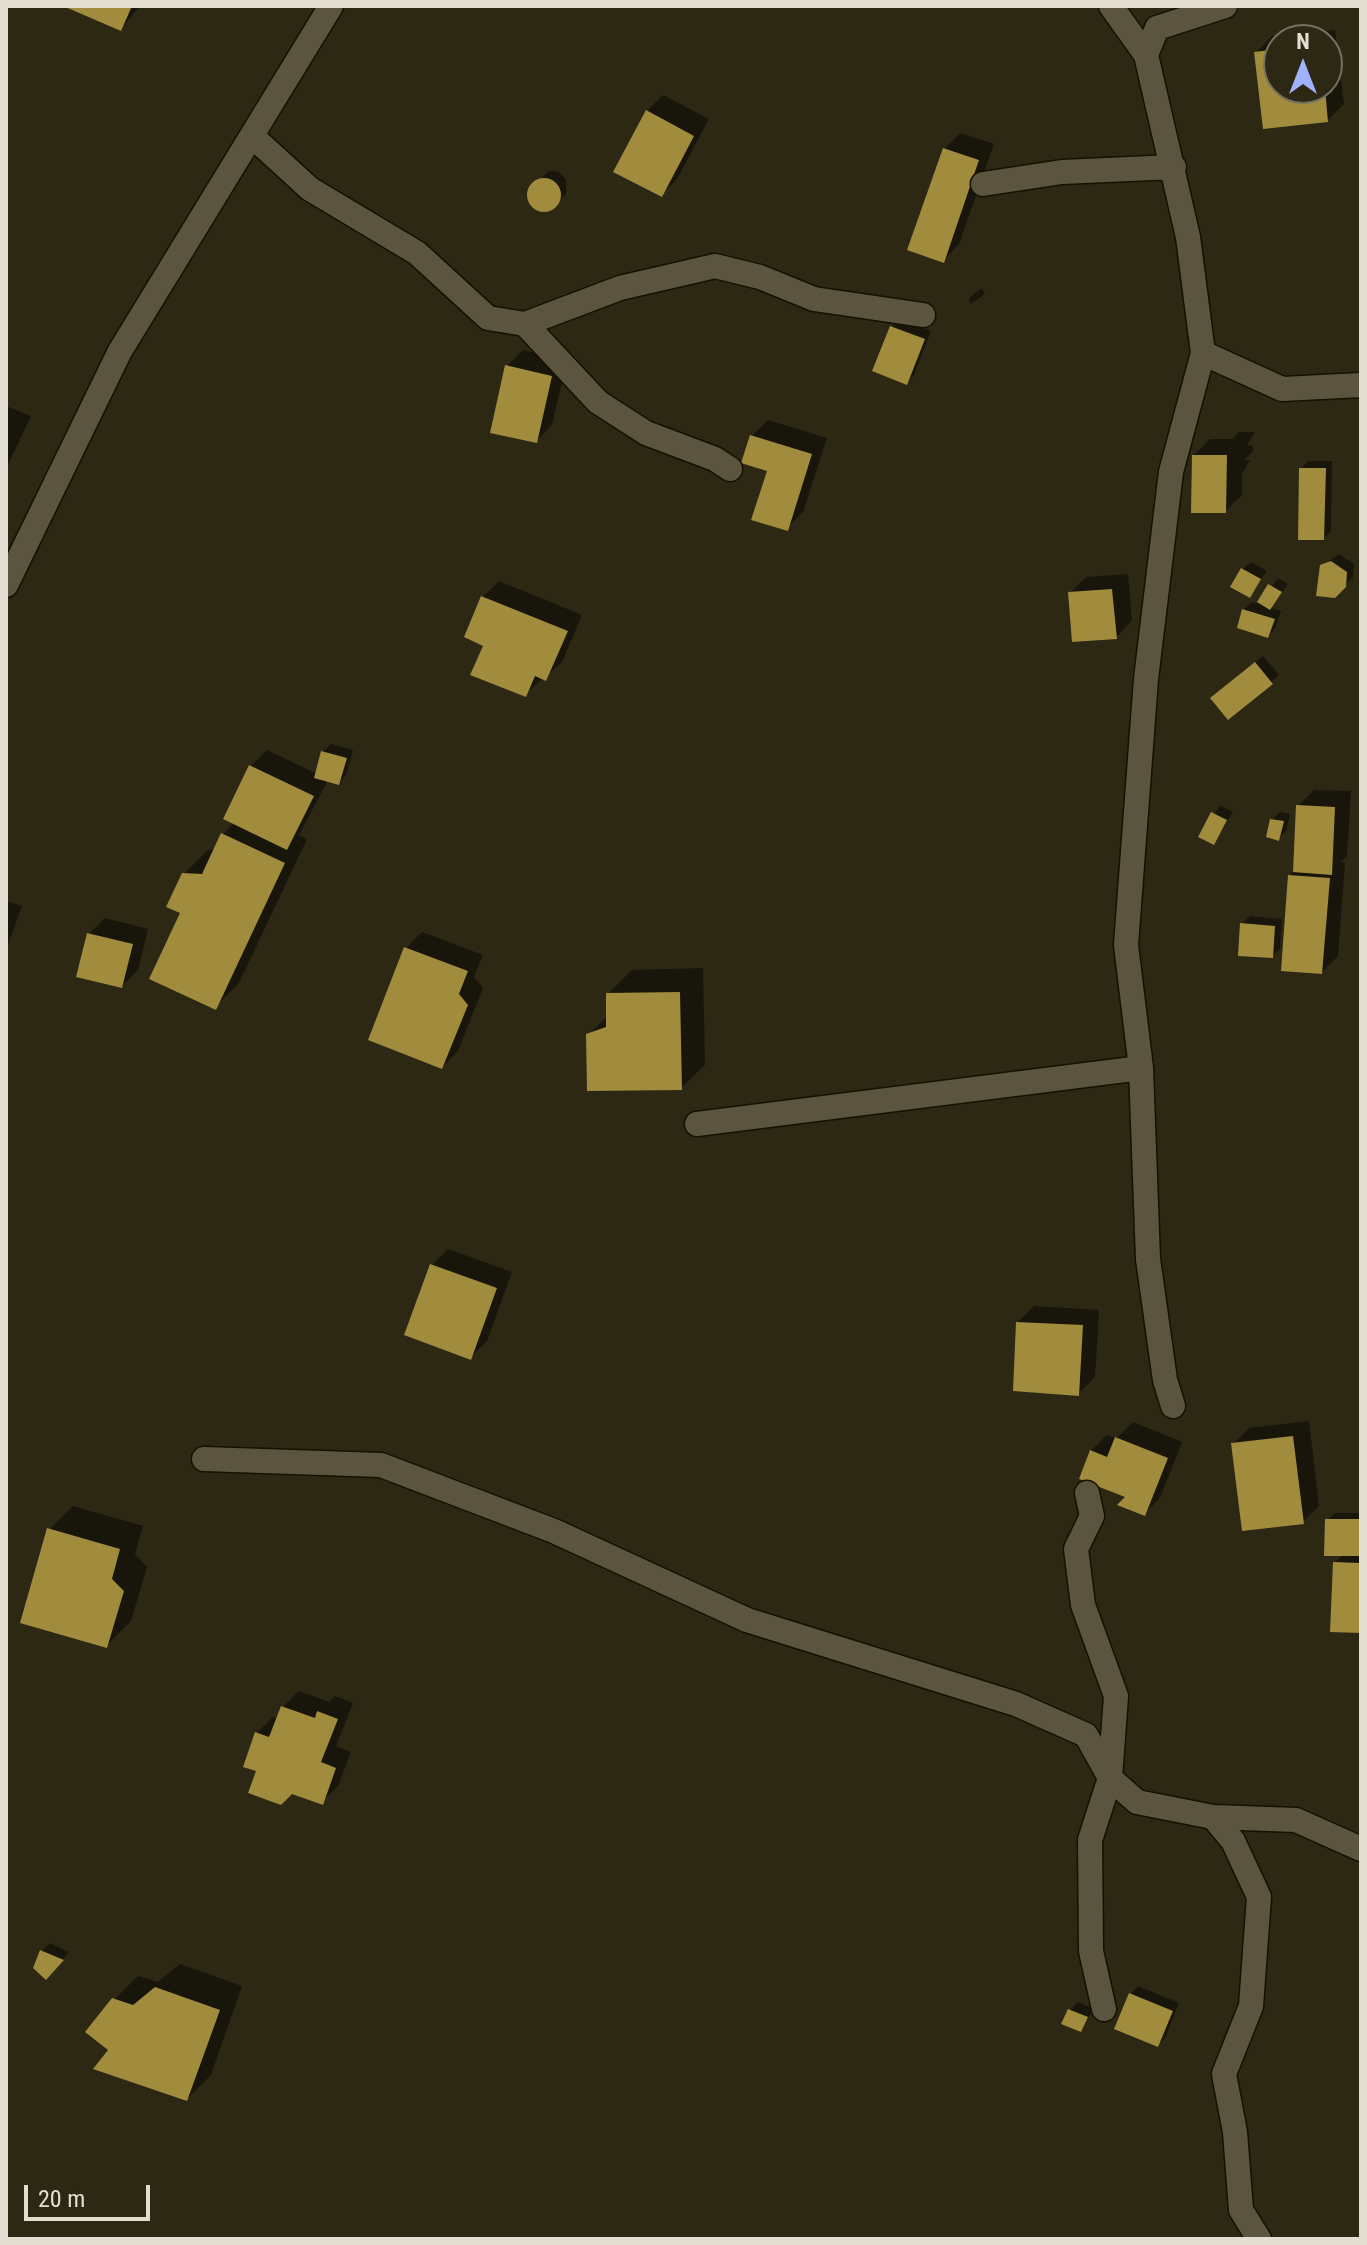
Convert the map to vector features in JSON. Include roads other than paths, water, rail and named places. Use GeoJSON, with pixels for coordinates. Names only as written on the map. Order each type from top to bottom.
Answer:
{"type":"FeatureCollection","features":[{"type":"Feature","properties":{"kind":"street"},"geometry":{"type":"LineString","coordinates":[[6,585],[120,351],[331,6]]}},
{"type":"Feature","properties":{"kind":"street"},"geometry":{"type":"LineString","coordinates":[[1111,6],[1146,55],[1188,237],[1203,353],[1171,472],[1136,796],[1126,945],[1141,1068],[1148,1259],[1165,1380],[1173,1406]]}},
{"type":"Feature","properties":{"kind":"street"},"geometry":{"type":"LineString","coordinates":[[1146,55],[1157,28],[1225,6]]}},
{"type":"Feature","properties":{"kind":"street"},"geometry":{"type":"LineString","coordinates":[[252,136],[310,189],[417,253],[488,318],[525,324],[620,288],[715,266],[760,277],[814,299],[923,315]]}},
{"type":"Feature","properties":{"kind":"street"},"geometry":{"type":"LineString","coordinates":[[983,184],[1062,172],[1174,167]]}},
{"type":"Feature","properties":{"kind":"street"},"geometry":{"type":"LineString","coordinates":[[525,324],[598,402],[646,433],[715,459],[730,469]]}},
{"type":"Feature","properties":{"kind":"street"},"geometry":{"type":"LineString","coordinates":[[1203,353],[1282,389],[1361,385]]}},
{"type":"Feature","properties":{"kind":"street"},"geometry":{"type":"LineString","coordinates":[[697,1124],[1141,1068]]}},
{"type":"Feature","properties":{"kind":"street"},"geometry":{"type":"LineString","coordinates":[[204,1459],[381,1465],[554,1531],[747,1620],[1016,1704],[1086,1735],[1110,1778],[1137,1802],[1213,1817],[1296,1820],[1361,1849]]}},
{"type":"Feature","properties":{"kind":"street"},"geometry":{"type":"LineString","coordinates":[[1087,1493],[1092,1516],[1076,1549],[1083,1605],[1116,1696],[1110,1778],[1090,1840],[1091,1951],[1104,2009]]}},
{"type":"Feature","properties":{"kind":"street"},"geometry":{"type":"LineString","coordinates":[[1213,1817],[1233,1841],[1259,1897],[1251,2006],[1224,2074],[1235,2132],[1241,2210],[1259,2239]]}}]}
